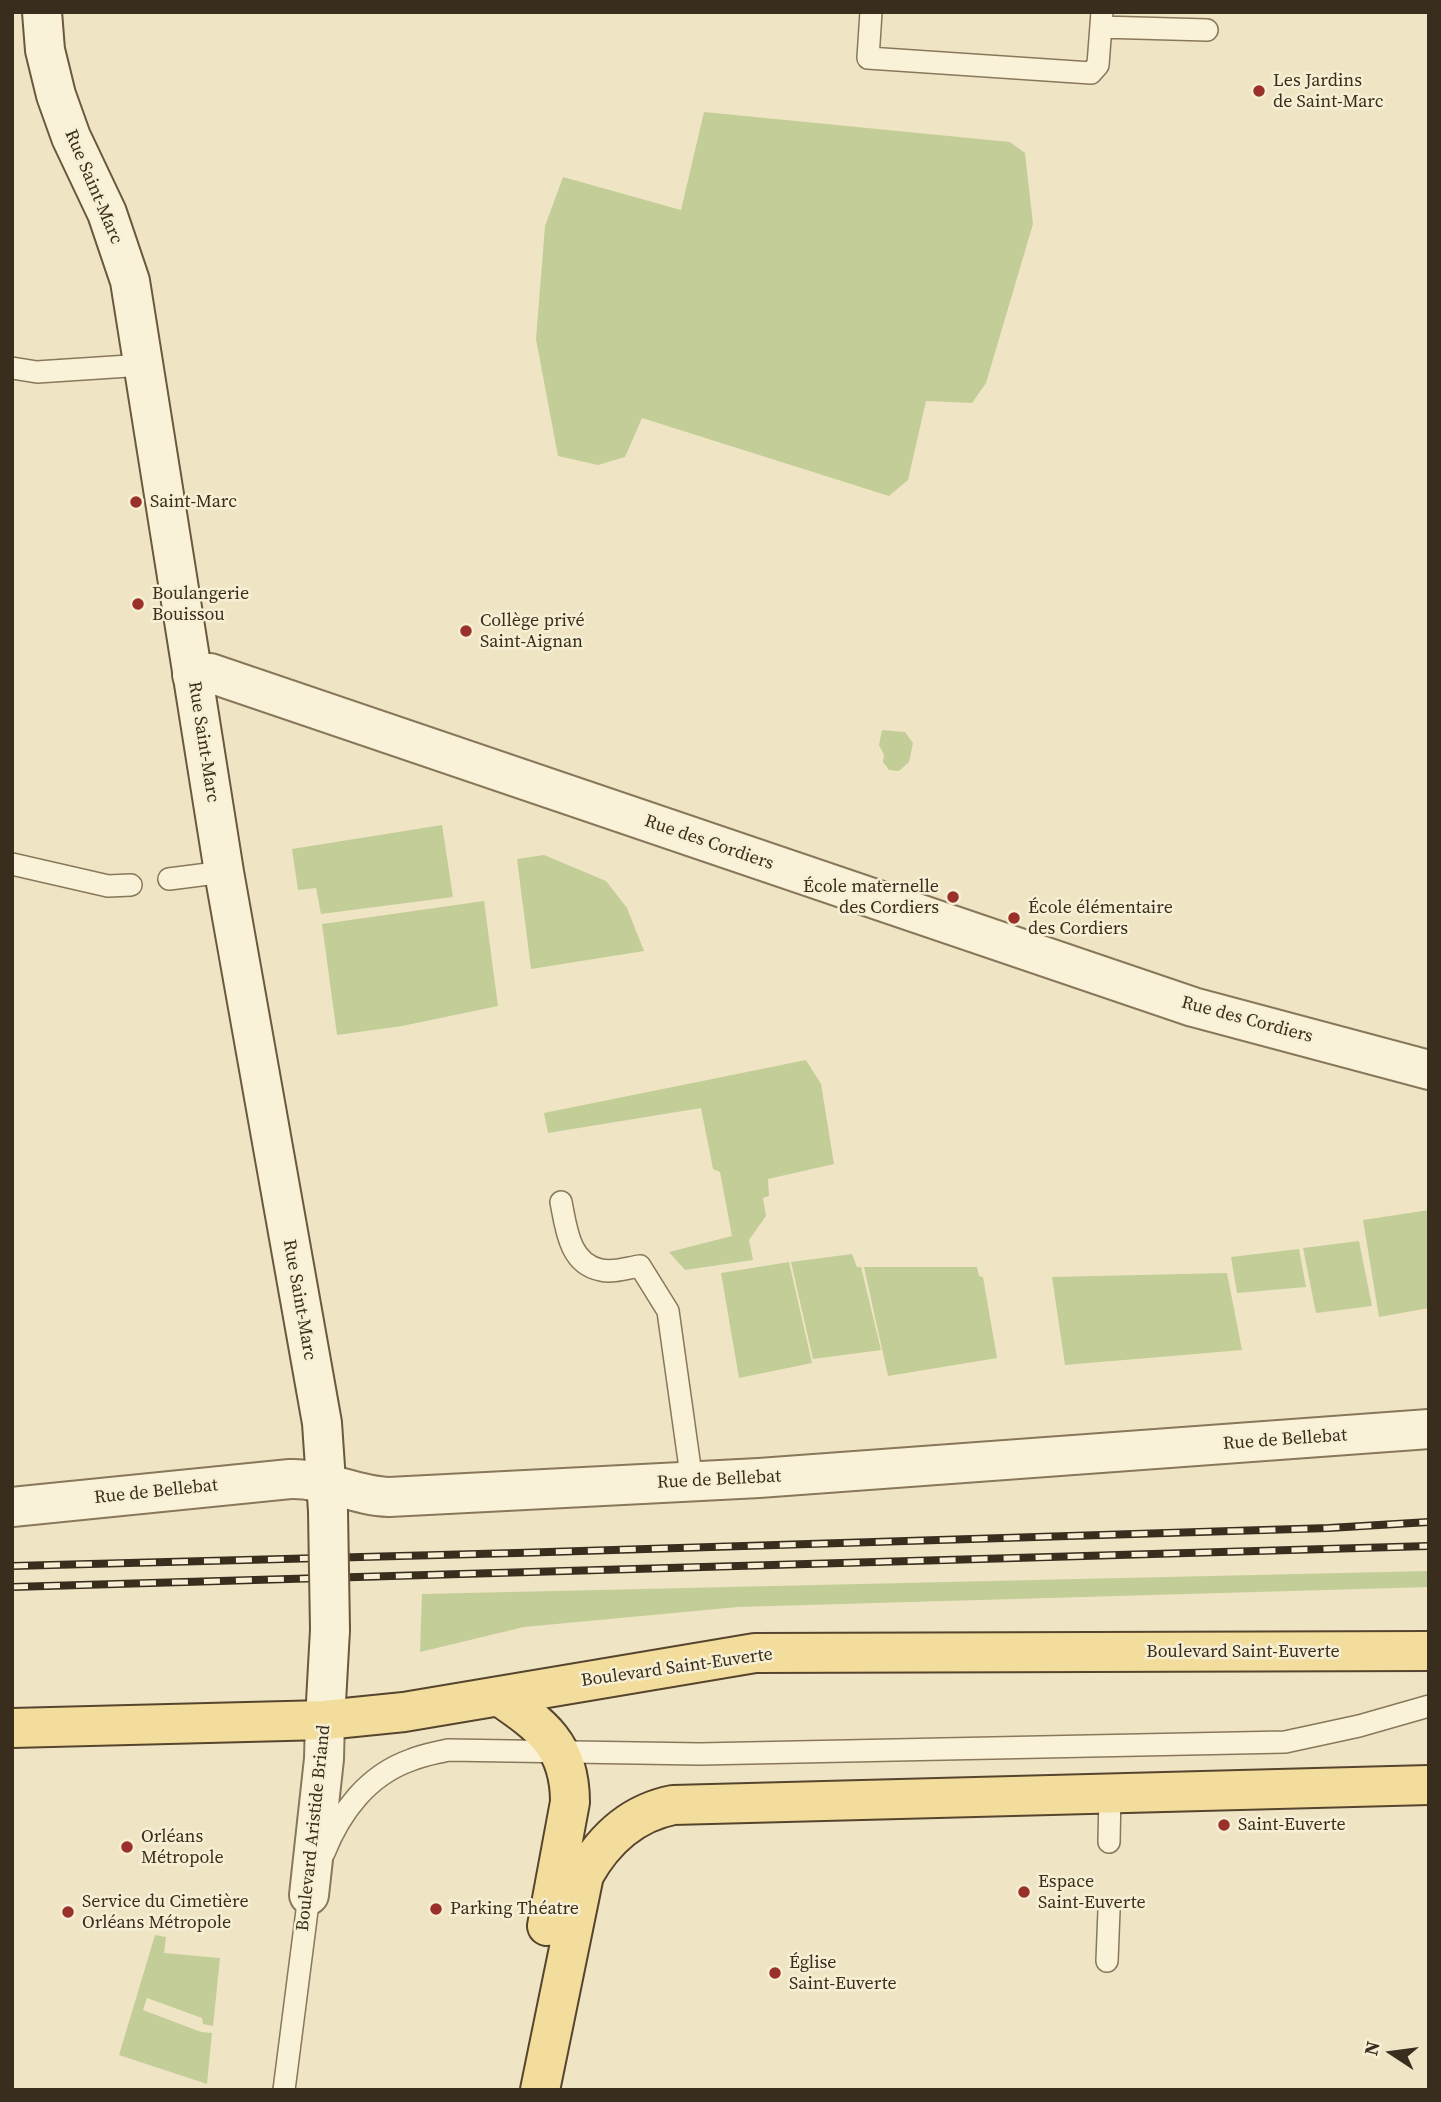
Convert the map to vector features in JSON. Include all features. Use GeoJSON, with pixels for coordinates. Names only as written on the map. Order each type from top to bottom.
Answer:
{"type":"FeatureCollection","features":[{"type":"Feature","properties":{"kind":"main road","name":"Boulevard Saint-Euverte"},"geometry":{"type":"LineString","coordinates":[[12,1728],[325,1720],[404,1712],[755,1653],[1429,1651]]}},
{"type":"Feature","properties":{"kind":"main road"},"geometry":{"type":"LineString","coordinates":[[499,1696],[546,1731],[567,1772],[570,1802],[546,1930],[552,2026]]}},
{"type":"Feature","properties":{"kind":"main road"},"geometry":{"type":"LineString","coordinates":[[12,1711],[28,1716],[100,1726]]}},
{"type":"Feature","properties":{"kind":"main road"},"geometry":{"type":"LineString","coordinates":[[540,2090],[584,1875],[595,1856],[619,1830],[633,1819],[657,1808],[673,1805],[1429,1785]]}},
{"type":"Feature","properties":{"kind":"street","name":"Rue Saint-Marc"},"geometry":{"type":"LineString","coordinates":[[42,12],[46,50],[56,95],[71,137],[107,213],[130,281],[224,872],[322,1423],[327,1496]]}},
{"type":"Feature","properties":{"kind":"street","name":"Rue des Cordiers"},"geometry":{"type":"LineString","coordinates":[[192,675],[218,675],[1193,1007],[1429,1070]]}},
{"type":"Feature","properties":{"kind":"street","name":"Rue de Bellebat"},"geometry":{"type":"LineString","coordinates":[[12,1507],[290,1479],[309,1478],[327,1496],[348,1490],[389,1497],[692,1482],[1429,1429]]}},
{"type":"Feature","properties":{"kind":"street","name":"Boulevard Aristide Briand"},"geometry":{"type":"LineString","coordinates":[[309,1895],[324,1759],[330,1630],[327,1496]]}},
{"type":"Feature","properties":{"kind":"lane"},"geometry":{"type":"LineString","coordinates":[[871,12],[868,58],[1091,73],[1098,65],[1102,19],[1207,30]]}},
{"type":"Feature","properties":{"kind":"lane"},"geometry":{"type":"LineString","coordinates":[[12,368],[37,372],[144,365]]}},
{"type":"Feature","properties":{"kind":"lane"},"geometry":{"type":"LineString","coordinates":[[12,864],[108,886],[131,885]]}},
{"type":"Feature","properties":{"kind":"lane"},"geometry":{"type":"LineString","coordinates":[[169,879],[224,872]]}},
{"type":"Feature","properties":{"kind":"lane"},"geometry":{"type":"LineString","coordinates":[[561,1202],[567,1235],[575,1252],[584,1262],[598,1270],[610,1271],[640,1266],[668,1311],[692,1482]]}},
{"type":"Feature","properties":{"kind":"lane"},"geometry":{"type":"LineString","coordinates":[[309,1895],[331,1836],[360,1791],[381,1774],[410,1760],[448,1750],[700,1754],[1285,1742],[1359,1726],[1429,1706]]}},
{"type":"Feature","properties":{"kind":"lane"},"geometry":{"type":"LineString","coordinates":[[1110,1794],[1110,1842]]}},
{"type":"Feature","properties":{"kind":"lane","name":"Boulevard Aristide Briand"},"geometry":{"type":"LineString","coordinates":[[284,2090],[309,1895]]}},
{"type":"Feature","properties":{"kind":"lane"},"geometry":{"type":"LineString","coordinates":[[1107,1961],[1109,1910]]}},
{"type":"Feature","properties":{"kind":"green space"},"geometry":{"type":"Polygon","coordinates":[[[704,112],[1010,142],[1025,153],[1033,224],[986,383],[972,403],[926,401],[908,480],[889,496],[642,418],[625,457],[598,465],[558,456],[536,339],[545,226],[563,177],[681,210],[704,112]]]}},
{"type":"Feature","properties":{"kind":"green space"},"geometry":{"type":"Polygon","coordinates":[[[882,730],[905,732],[913,743],[909,762],[899,771],[889,770],[883,762],[884,755],[879,745],[882,730]]]}},
{"type":"Feature","properties":{"kind":"green space"},"geometry":{"type":"Polygon","coordinates":[[[442,825],[453,897],[321,914],[316,888],[298,890],[292,849],[442,825]]]}},
{"type":"Feature","properties":{"kind":"green space"},"geometry":{"type":"Polygon","coordinates":[[[544,855],[606,881],[627,908],[644,951],[531,969],[517,859],[544,855]]]}},
{"type":"Feature","properties":{"kind":"green space"},"geometry":{"type":"Polygon","coordinates":[[[484,901],[498,1006],[402,1026],[337,1035],[322,924],[484,901]]]}},
{"type":"Feature","properties":{"kind":"green space"},"geometry":{"type":"Polygon","coordinates":[[[806,1060],[821,1084],[834,1164],[768,1179],[769,1196],[763,1198],[766,1216],[749,1240],[753,1260],[685,1270],[669,1252],[732,1236],[720,1172],[713,1169],[701,1108],[548,1133],[544,1113],[806,1060]]]}},
{"type":"Feature","properties":{"kind":"green space"},"geometry":{"type":"Polygon","coordinates":[[[1429,1210],[1429,1308],[1379,1317],[1363,1220],[1429,1210]]]}},
{"type":"Feature","properties":{"kind":"green space"},"geometry":{"type":"Polygon","coordinates":[[[1359,1241],[1372,1306],[1316,1313],[1303,1248],[1359,1241]]]}},
{"type":"Feature","properties":{"kind":"green space"},"geometry":{"type":"Polygon","coordinates":[[[1299,1249],[1306,1287],[1237,1293],[1231,1257],[1299,1249]]]}},
{"type":"Feature","properties":{"kind":"green space"},"geometry":{"type":"Polygon","coordinates":[[[852,1254],[857,1267],[861,1267],[881,1350],[813,1359],[791,1262],[852,1254]]]}},
{"type":"Feature","properties":{"kind":"green space"},"geometry":{"type":"Polygon","coordinates":[[[789,1262],[812,1363],[739,1378],[721,1273],[789,1262]]]}},
{"type":"Feature","properties":{"kind":"green space"},"geometry":{"type":"Polygon","coordinates":[[[864,1267],[977,1267],[979,1276],[983,1277],[997,1358],[888,1376],[864,1267]]]}},
{"type":"Feature","properties":{"kind":"green space"},"geometry":{"type":"Polygon","coordinates":[[[1227,1273],[1242,1350],[1065,1365],[1052,1277],[1227,1273]]]}},
{"type":"Feature","properties":{"kind":"green space"},"geometry":{"type":"Polygon","coordinates":[[[1429,1571],[1429,1587],[738,1607],[524,1627],[420,1652],[422,1594],[1429,1571]]]}},
{"type":"Feature","properties":{"kind":"green space"},"geometry":{"type":"Polygon","coordinates":[[[155,1935],[166,1937],[164,1953],[220,1958],[213,2026],[203,2024],[202,2018],[147,1998],[143,2010],[201,2032],[212,2033],[207,2084],[119,2055],[155,1935]]]}},
{"type":"Feature","properties":{"kind":"railway"},"geometry":{"type":"LineString","coordinates":[[12,1566],[1329,1528],[1429,1522]]}},
{"type":"Feature","properties":{"kind":"railway"},"geometry":{"type":"LineString","coordinates":[[12,1587],[1429,1546]]}},
{"type":"Feature","properties":{"kind":"place","name":"Les Jardins de Saint-Marc"},"geometry":{"type":"Point","coordinates":[1259,91]}},
{"type":"Feature","properties":{"kind":"place","name":"Saint-Marc"},"geometry":{"type":"Point","coordinates":[136,502]}},
{"type":"Feature","properties":{"kind":"place","name":"Boulangerie Bouissou"},"geometry":{"type":"Point","coordinates":[138,604]}},
{"type":"Feature","properties":{"kind":"place","name":"Collège privé Saint-Aignan"},"geometry":{"type":"Point","coordinates":[466,631]}},
{"type":"Feature","properties":{"kind":"place","name":"École maternelle des Cordiers"},"geometry":{"type":"Point","coordinates":[953,897]}},
{"type":"Feature","properties":{"kind":"place","name":"École élémentaire des Cordiers"},"geometry":{"type":"Point","coordinates":[1014,918]}},
{"type":"Feature","properties":{"kind":"place","name":"Saint-Euverte"},"geometry":{"type":"Point","coordinates":[1224,1825]}},
{"type":"Feature","properties":{"kind":"place","name":"Orléans Métropole"},"geometry":{"type":"Point","coordinates":[127,1847]}},
{"type":"Feature","properties":{"kind":"place","name":"Espace Saint-Euverte"},"geometry":{"type":"Point","coordinates":[1024,1892]}},
{"type":"Feature","properties":{"kind":"place","name":"Parking Théatre"},"geometry":{"type":"Point","coordinates":[436,1909]}},
{"type":"Feature","properties":{"kind":"place","name":"Service du Cimetière Orléans Métropole"},"geometry":{"type":"Point","coordinates":[68,1912]}},
{"type":"Feature","properties":{"kind":"place","name":"Église Saint-Euverte"},"geometry":{"type":"Point","coordinates":[775,1973]}}]}
